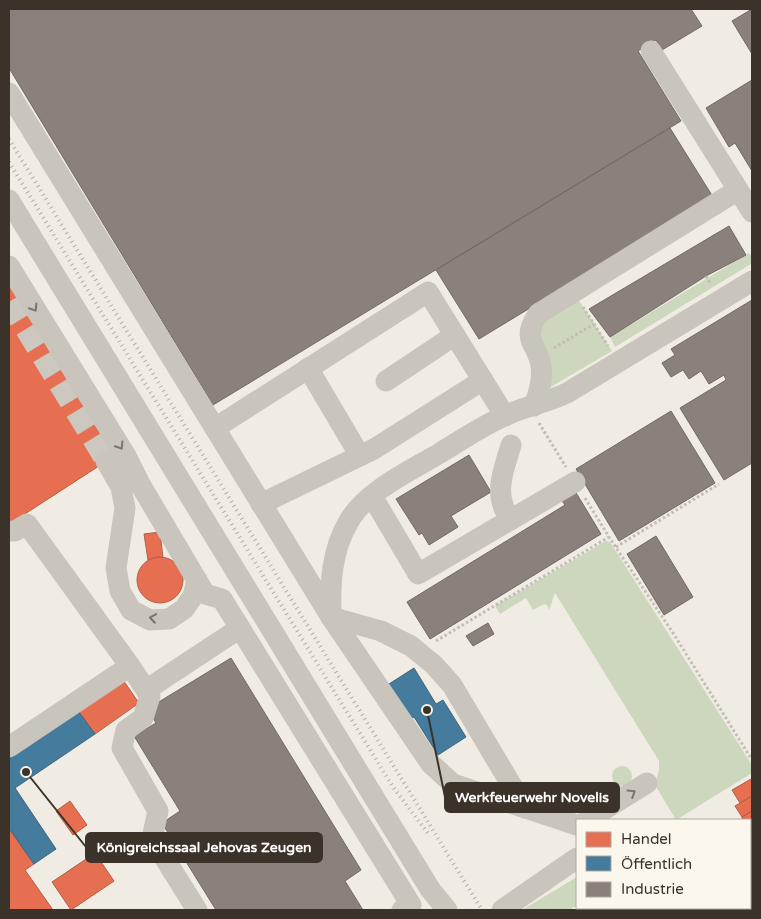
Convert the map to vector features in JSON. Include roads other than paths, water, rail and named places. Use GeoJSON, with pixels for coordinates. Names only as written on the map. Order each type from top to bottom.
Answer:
{"type":"FeatureCollection","features":[{"type":"Feature","properties":{"kind":"lane"},"geometry":{"type":"LineString","coordinates":[[651,51],[752,212]]}},
{"type":"Feature","properties":{"kind":"lane"},"geometry":{"type":"LineString","coordinates":[[9,93],[331,617],[430,764],[453,784],[576,825]]}},
{"type":"Feature","properties":{"kind":"lane"},"geometry":{"type":"LineString","coordinates":[[534,406],[542,380],[541,364],[530,338],[534,320],[538,314],[738,190]]}},
{"type":"Feature","properties":{"kind":"lane"},"geometry":{"type":"LineString","coordinates":[[9,200],[430,890],[447,910]]}},
{"type":"Feature","properties":{"kind":"lane"},"geometry":{"type":"LineString","coordinates":[[9,266],[126,456],[140,484],[205,594],[222,599],[411,905],[402,910]]}},
{"type":"Feature","properties":{"kind":"lane"},"geometry":{"type":"LineString","coordinates":[[331,617],[331,577],[340,539],[349,520],[372,496],[482,428],[505,416],[553,400],[567,393],[752,281]]}},
{"type":"Feature","properties":{"kind":"lane"},"geometry":{"type":"LineString","coordinates":[[214,428],[428,292],[505,416]]}},
{"type":"Feature","properties":{"kind":"lane"},"geometry":{"type":"LineString","coordinates":[[386,381],[454,335]]}},
{"type":"Feature","properties":{"kind":"lane"},"geometry":{"type":"LineString","coordinates":[[308,368],[360,456]]}},
{"type":"Feature","properties":{"kind":"lane"},"geometry":{"type":"LineString","coordinates":[[262,504],[374,449],[483,380]]}},
{"type":"Feature","properties":{"kind":"lane"},"geometry":{"type":"LineString","coordinates":[[510,520],[502,505],[502,490],[503,471],[511,445]]}},
{"type":"Feature","properties":{"kind":"lane"},"geometry":{"type":"LineString","coordinates":[[106,461],[121,487],[125,508],[116,568],[120,591],[131,610],[150,620],[168,619],[184,609],[193,596],[197,580]]}},
{"type":"Feature","properties":{"kind":"lane"},"geometry":{"type":"LineString","coordinates":[[372,496],[418,574],[575,482]]}},
{"type":"Feature","properties":{"kind":"lane"},"geometry":{"type":"LineString","coordinates":[[9,531],[15,531],[28,524],[150,696],[143,718],[126,730],[122,748],[158,810],[152,838],[197,910]]}},
{"type":"Feature","properties":{"kind":"lane"},"geometry":{"type":"LineString","coordinates":[[331,617],[381,631],[411,646],[434,664],[452,685],[525,808]]}},
{"type":"Feature","properties":{"kind":"lane"},"geometry":{"type":"LineString","coordinates":[[146,690],[240,628]]}},
{"type":"Feature","properties":{"kind":"lane"},"geometry":{"type":"LineString","coordinates":[[9,747],[130,666]]}},
{"type":"Feature","properties":{"kind":"lane"},"geometry":{"type":"LineString","coordinates":[[589,819],[647,783]]}},
{"type":"Feature","properties":{"kind":"lane"},"geometry":{"type":"LineString","coordinates":[[502,910],[576,859]]}},
{"type":"Feature","properties":{"kind":"tunnel"},"geometry":{"type":"LineString","coordinates":[[9,302],[106,461]]}},
{"type":"Feature","properties":{"kind":"railway"},"geometry":{"type":"LineString","coordinates":[[9,139],[482,910]]}},
{"type":"Feature","properties":{"kind":"railway"},"geometry":{"type":"LineString","coordinates":[[9,162],[393,787],[430,836]]}},
{"type":"Feature","properties":{"kind":"place","name":"Werkfeuerwehr Novelis"},"geometry":{"type":"Point","coordinates":[427,710]}},
{"type":"Feature","properties":{"kind":"place","name":"Königreichssaal Jehovas Zeugen"},"geometry":{"type":"Point","coordinates":[26,772]}}]}
